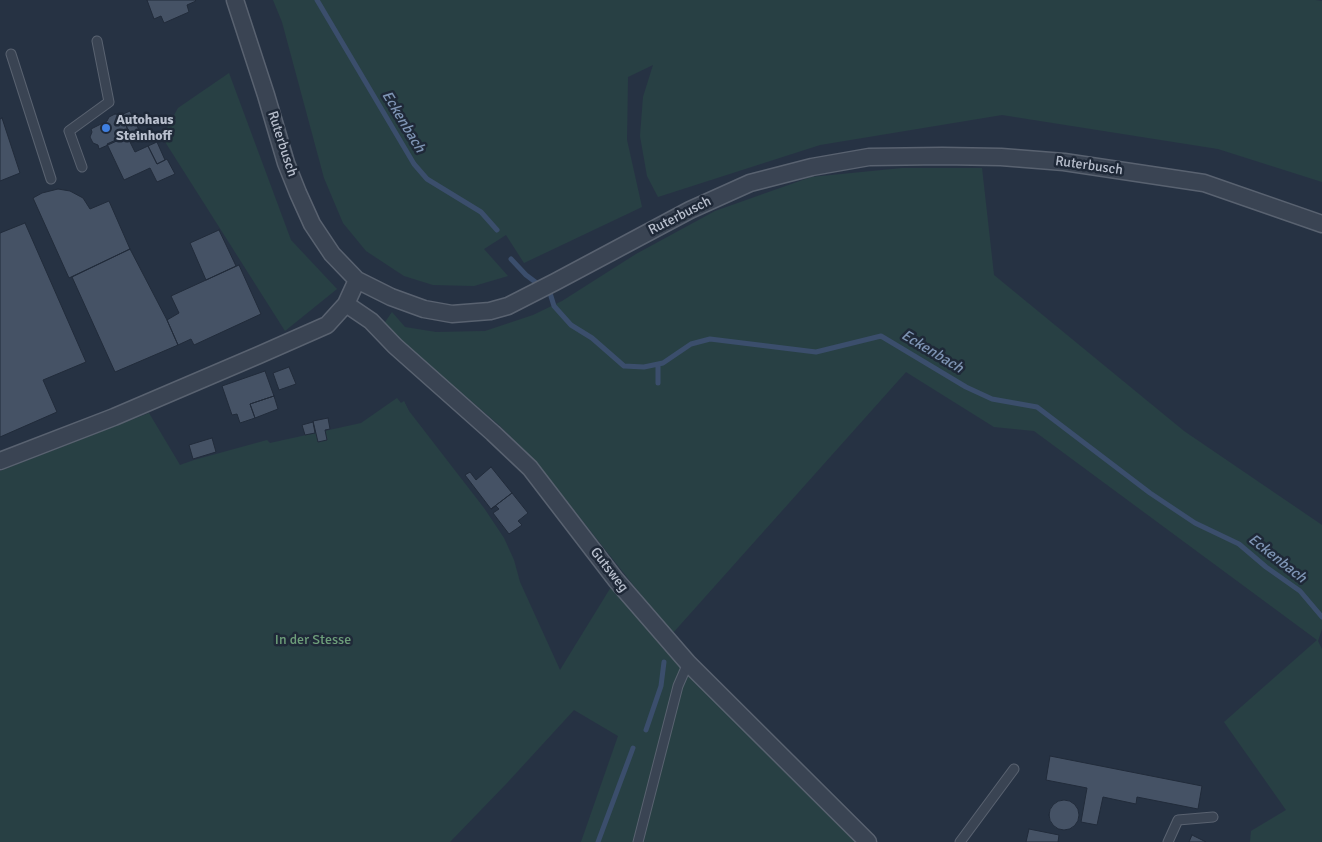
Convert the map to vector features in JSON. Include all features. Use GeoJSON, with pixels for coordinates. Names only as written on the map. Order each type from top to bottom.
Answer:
{"type":"FeatureCollection","features":[{"type":"Feature","properties":{"kind":"street","name":"Ruterbusch"},"geometry":{"type":"LineString","coordinates":[[235,0],[286,163],[312,224],[332,254],[357,280],[391,297],[424,309],[452,314],[490,311],[508,306],[683,213],[750,183],[812,166],[870,157],[1002,157],[1064,162],[1204,183],[1322,224]]}},
{"type":"Feature","properties":{"kind":"street"},"geometry":{"type":"LineString","coordinates":[[0,461],[114,417],[327,325],[346,304],[357,280]]}},
{"type":"Feature","properties":{"kind":"street","name":"Gutsweg"},"geometry":{"type":"LineString","coordinates":[[346,304],[372,322],[395,346],[493,432],[530,468],[616,580],[688,663],[868,842]]}},
{"type":"Feature","properties":{"kind":"lane"},"geometry":{"type":"LineString","coordinates":[[82,168],[69,131],[109,102],[97,41]]}},
{"type":"Feature","properties":{"kind":"lane"},"geometry":{"type":"LineString","coordinates":[[12,54],[51,178]]}},
{"type":"Feature","properties":{"kind":"lane"},"geometry":{"type":"LineString","coordinates":[[638,842],[678,686],[688,663]]}},
{"type":"Feature","properties":{"kind":"lane"},"geometry":{"type":"LineString","coordinates":[[960,842],[1014,769]]}},
{"type":"Feature","properties":{"kind":"lane"},"geometry":{"type":"LineString","coordinates":[[1168,842],[1178,820],[1213,817]]}},
{"type":"Feature","properties":{"kind":"green space"},"geometry":{"type":"Polygon","coordinates":[[[273,0],[1322,1],[1322,182],[1218,149],[1002,115],[820,145],[658,197],[647,176],[640,136],[643,97],[653,65],[628,77],[627,140],[642,207],[524,263],[506,235],[484,249],[508,276],[474,286],[433,285],[404,276],[366,251],[343,223],[324,178],[282,22],[273,0]]]}},
{"type":"Feature","properties":{"kind":"green space"},"geometry":{"type":"Polygon","coordinates":[[[229,73],[291,240],[337,289],[285,331],[162,137],[178,108],[229,73]]]}},
{"type":"Feature","properties":{"kind":"green space"},"geometry":{"type":"Polygon","coordinates":[[[902,168],[982,168],[994,275],[1184,431],[1322,525],[1322,629],[1318,641],[1322,649],[1322,842],[1250,842],[1251,831],[1286,810],[1224,722],[1317,640],[1034,431],[994,427],[906,372],[672,634],[536,462],[499,425],[383,325],[392,312],[405,327],[436,332],[485,331],[533,315],[562,301],[636,254],[715,211],[811,177],[902,168]]]}},
{"type":"Feature","properties":{"kind":"green space","name":"In der Stesse"},"geometry":{"type":"Polygon","coordinates":[[[397,398],[401,403],[404,401],[409,411],[484,508],[504,538],[514,560],[520,582],[560,670],[611,587],[664,649],[857,842],[581,842],[618,736],[574,710],[450,842],[0,842],[0,471],[149,413],[180,465],[267,440],[270,443],[361,423],[397,398]]]}},
{"type":"Feature","properties":{"kind":"building"},"geometry":{"type":"Polygon","coordinates":[[[147,0],[196,1],[187,5],[189,12],[164,23],[161,16],[154,19],[147,0]]]}},
{"type":"Feature","properties":{"kind":"building"},"geometry":{"type":"Polygon","coordinates":[[[130,111],[139,130],[130,135],[125,123],[126,118],[121,115],[130,111]]]}},
{"type":"Feature","properties":{"kind":"building"},"geometry":{"type":"Polygon","coordinates":[[[115,114],[126,118],[125,123],[130,135],[99,149],[98,145],[93,143],[90,137],[91,129],[107,121],[109,117],[115,114]]]}},
{"type":"Feature","properties":{"kind":"building"},"geometry":{"type":"Polygon","coordinates":[[[2,118],[20,173],[0,181],[0,119],[2,118]]]}},
{"type":"Feature","properties":{"kind":"building"},"geometry":{"type":"Polygon","coordinates":[[[129,134],[130,137],[128,138],[135,152],[148,146],[157,164],[167,159],[175,174],[157,182],[150,168],[124,180],[107,144],[129,134]]]}},
{"type":"Feature","properties":{"kind":"building"},"geometry":{"type":"Polygon","coordinates":[[[157,142],[165,160],[157,164],[148,146],[157,142]]]}},
{"type":"Feature","properties":{"kind":"building"},"geometry":{"type":"Polygon","coordinates":[[[58,189],[70,191],[83,198],[90,209],[109,201],[130,249],[69,278],[33,198],[42,193],[58,189]]]}},
{"type":"Feature","properties":{"kind":"building"},"geometry":{"type":"Polygon","coordinates":[[[25,223],[86,362],[43,380],[57,412],[0,437],[0,233],[25,223]]]}},
{"type":"Feature","properties":{"kind":"building"},"geometry":{"type":"Polygon","coordinates":[[[219,230],[236,266],[206,280],[190,243],[219,230]]]}},
{"type":"Feature","properties":{"kind":"building"},"geometry":{"type":"Polygon","coordinates":[[[130,249],[178,345],[115,372],[72,277],[130,249]]]}},
{"type":"Feature","properties":{"kind":"building"},"geometry":{"type":"Polygon","coordinates":[[[239,265],[261,314],[194,345],[191,339],[178,345],[167,320],[179,313],[171,296],[239,265]]]}},
{"type":"Feature","properties":{"kind":"building"},"geometry":{"type":"Polygon","coordinates":[[[289,367],[296,384],[279,390],[273,373],[289,367]]]}},
{"type":"Feature","properties":{"kind":"building"},"geometry":{"type":"Polygon","coordinates":[[[265,371],[274,396],[250,404],[255,418],[240,423],[237,414],[232,415],[222,386],[265,371]]]}},
{"type":"Feature","properties":{"kind":"building"},"geometry":{"type":"Polygon","coordinates":[[[274,396],[278,409],[255,418],[250,404],[274,396]]]}},
{"type":"Feature","properties":{"kind":"building"},"geometry":{"type":"Polygon","coordinates":[[[328,418],[330,429],[325,430],[327,440],[318,442],[313,421],[328,418]]]}},
{"type":"Feature","properties":{"kind":"building"},"geometry":{"type":"Polygon","coordinates":[[[313,422],[315,433],[305,435],[302,425],[313,422]]]}},
{"type":"Feature","properties":{"kind":"building"},"geometry":{"type":"Polygon","coordinates":[[[212,438],[216,452],[193,459],[189,445],[212,438]]]}},
{"type":"Feature","properties":{"kind":"building"},"geometry":{"type":"Polygon","coordinates":[[[491,467],[512,493],[491,509],[465,475],[470,472],[476,480],[491,467]]]}},
{"type":"Feature","properties":{"kind":"building"},"geometry":{"type":"Polygon","coordinates":[[[512,493],[528,513],[518,521],[522,525],[509,534],[493,513],[499,509],[496,506],[491,509],[512,493]]]}},
{"type":"Feature","properties":{"kind":"building"},"geometry":{"type":"Polygon","coordinates":[[[1050,756],[1202,786],[1198,809],[1137,797],[1136,804],[1103,797],[1097,825],[1081,822],[1087,788],[1046,780],[1050,756]]]}},
{"type":"Feature","properties":{"kind":"building"},"geometry":{"type":"Polygon","coordinates":[[[1064,800],[1075,804],[1079,815],[1075,826],[1064,830],[1053,826],[1049,815],[1053,804],[1064,800]]]}},
{"type":"Feature","properties":{"kind":"building"},"geometry":{"type":"Polygon","coordinates":[[[1029,829],[1059,835],[1058,842],[1026,842],[1029,829]]]}},
{"type":"Feature","properties":{"kind":"building"},"geometry":{"type":"Polygon","coordinates":[[[1192,835],[1206,842],[1189,842],[1192,835]]]}},
{"type":"Feature","properties":{"kind":"waterway","name":"Eckenbach"},"geometry":{"type":"LineString","coordinates":[[317,0],[414,164],[427,179],[481,212],[497,230]]}},
{"type":"Feature","properties":{"kind":"waterway","name":"Eckenbach"},"geometry":{"type":"LineString","coordinates":[[511,259],[526,275],[550,293],[554,306],[571,325],[592,338],[624,366],[644,367],[663,363],[691,344],[710,339],[816,352],[881,336],[966,387],[992,399],[1037,407],[1150,493],[1195,523],[1239,544],[1266,567],[1300,591],[1322,617]]}},
{"type":"Feature","properties":{"kind":"waterway"},"geometry":{"type":"LineString","coordinates":[[658,364],[658,383]]}},
{"type":"Feature","properties":{"kind":"waterway"},"geometry":{"type":"LineString","coordinates":[[646,730],[661,686],[664,662]]}},
{"type":"Feature","properties":{"kind":"waterway"},"geometry":{"type":"LineString","coordinates":[[598,842],[633,748]]}},
{"type":"Feature","properties":{"kind":"place","name":"Autohaus Steinhoff"},"geometry":{"type":"Point","coordinates":[106,128]}}]}
